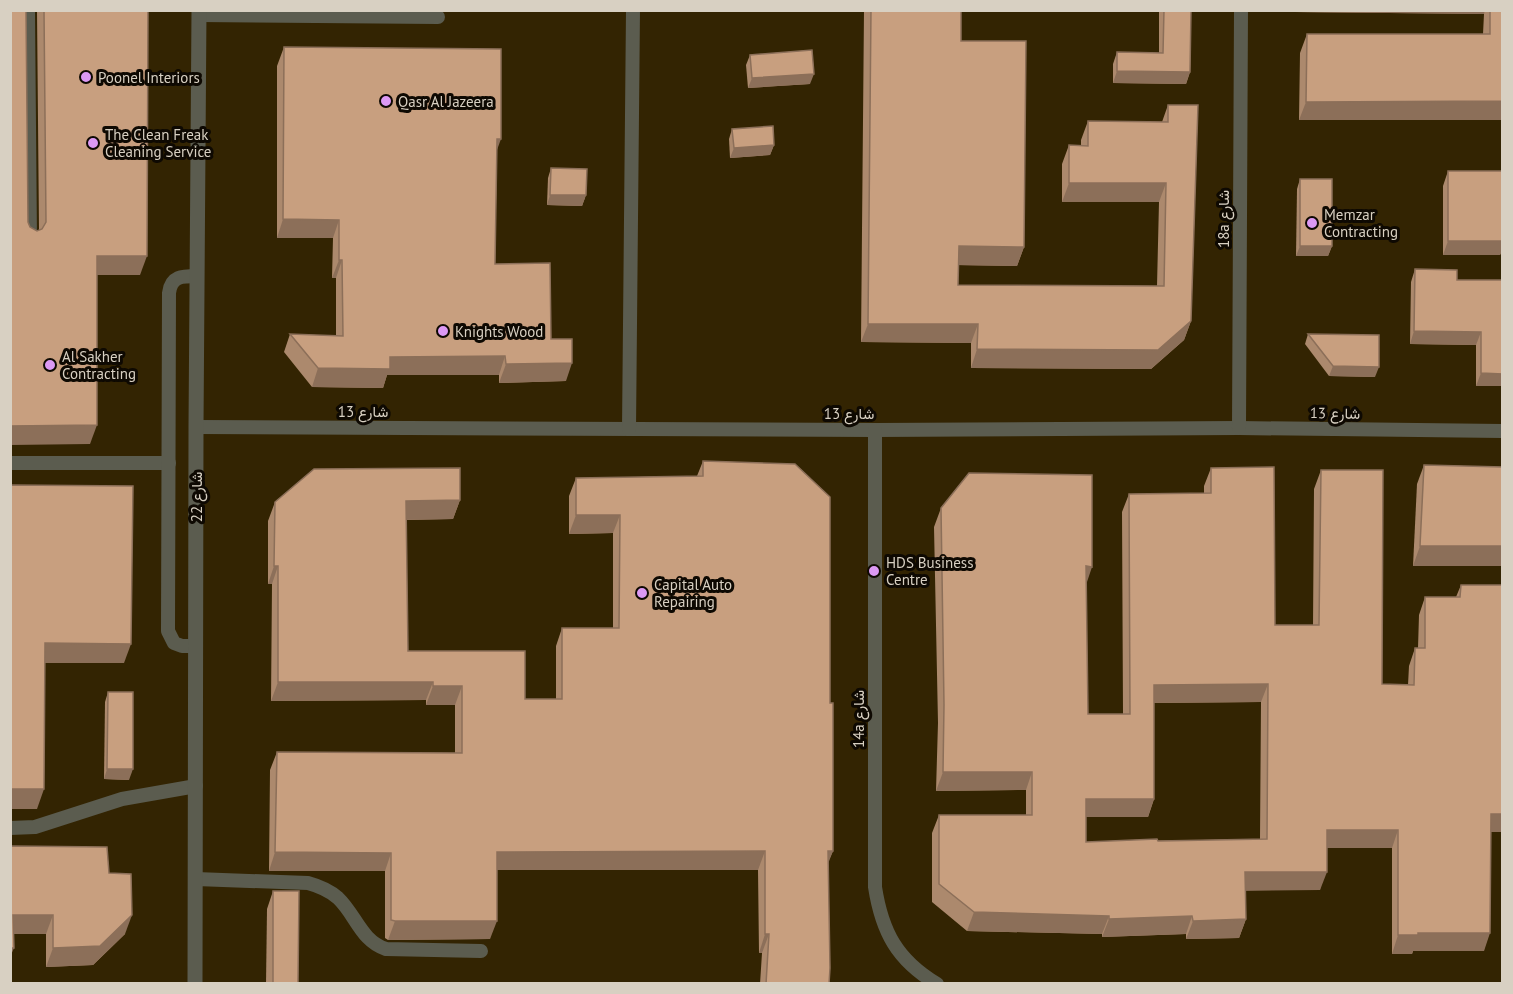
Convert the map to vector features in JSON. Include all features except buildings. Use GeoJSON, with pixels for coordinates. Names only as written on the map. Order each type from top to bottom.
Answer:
{"type":"FeatureCollection","features":[{"type":"Feature","properties":{"kind":"street","name":"شارع 22"},"geometry":{"type":"LineString","coordinates":[[195,984],[199,13]]}},
{"type":"Feature","properties":{"kind":"lane"},"geometry":{"type":"LineString","coordinates":[[28,10],[30,241]]}},
{"type":"Feature","properties":{"kind":"lane"},"geometry":{"type":"LineString","coordinates":[[629,429],[633,10]]}},
{"type":"Feature","properties":{"kind":"lane","name":"18a شارع"},"geometry":{"type":"LineString","coordinates":[[1239,428],[1241,10]]}},
{"type":"Feature","properties":{"kind":"lane"},"geometry":{"type":"LineString","coordinates":[[199,13],[438,17]]}},
{"type":"Feature","properties":{"kind":"lane"},"geometry":{"type":"LineString","coordinates":[[196,646],[178,645],[169,635],[168,463],[170,286],[177,277],[197,276]]}},
{"type":"Feature","properties":{"kind":"lane","name":"شارع 13"},"geometry":{"type":"LineString","coordinates":[[196,427],[875,430],[1239,428],[1503,431]]}},
{"type":"Feature","properties":{"kind":"lane","name":"14a شارع"},"geometry":{"type":"LineString","coordinates":[[875,430],[875,886],[879,912],[888,935],[902,956],[920,974],[937,984]]}},
{"type":"Feature","properties":{"kind":"lane"},"geometry":{"type":"LineString","coordinates":[[10,463],[168,463]]}},
{"type":"Feature","properties":{"kind":"lane"},"geometry":{"type":"LineString","coordinates":[[10,828],[47,824],[122,799],[196,786]]}},
{"type":"Feature","properties":{"kind":"lane"},"geometry":{"type":"LineString","coordinates":[[195,879],[308,883],[324,888],[338,897],[363,933],[378,946],[386,949],[481,951]]}},
{"type":"Feature","properties":{"kind":"shaded area"},"geometry":{"type":"Polygon","coordinates":[[[10,11],[1502,11],[1502,983],[11,983],[10,11]]]}},
{"type":"Feature","properties":{"kind":"place","name":"Poonel Interiors"},"geometry":{"type":"Point","coordinates":[86,77]}},
{"type":"Feature","properties":{"kind":"place","name":"Qasr Al Jazeera"},"geometry":{"type":"Point","coordinates":[386,101]}},
{"type":"Feature","properties":{"kind":"place","name":"The Clean Freak Cleaning Service"},"geometry":{"type":"Point","coordinates":[93,143]}},
{"type":"Feature","properties":{"kind":"place","name":"Memzar Contracting"},"geometry":{"type":"Point","coordinates":[1312,223]}},
{"type":"Feature","properties":{"kind":"place","name":"Knights Wood"},"geometry":{"type":"Point","coordinates":[443,331]}},
{"type":"Feature","properties":{"kind":"place","name":"Al Sakher Contracting"},"geometry":{"type":"Point","coordinates":[50,365]}},
{"type":"Feature","properties":{"kind":"place","name":"HDS Business Centre"},"geometry":{"type":"Point","coordinates":[874,571]}},
{"type":"Feature","properties":{"kind":"place","name":"Capital Auto Repairing"},"geometry":{"type":"Point","coordinates":[642,593]}}]}
